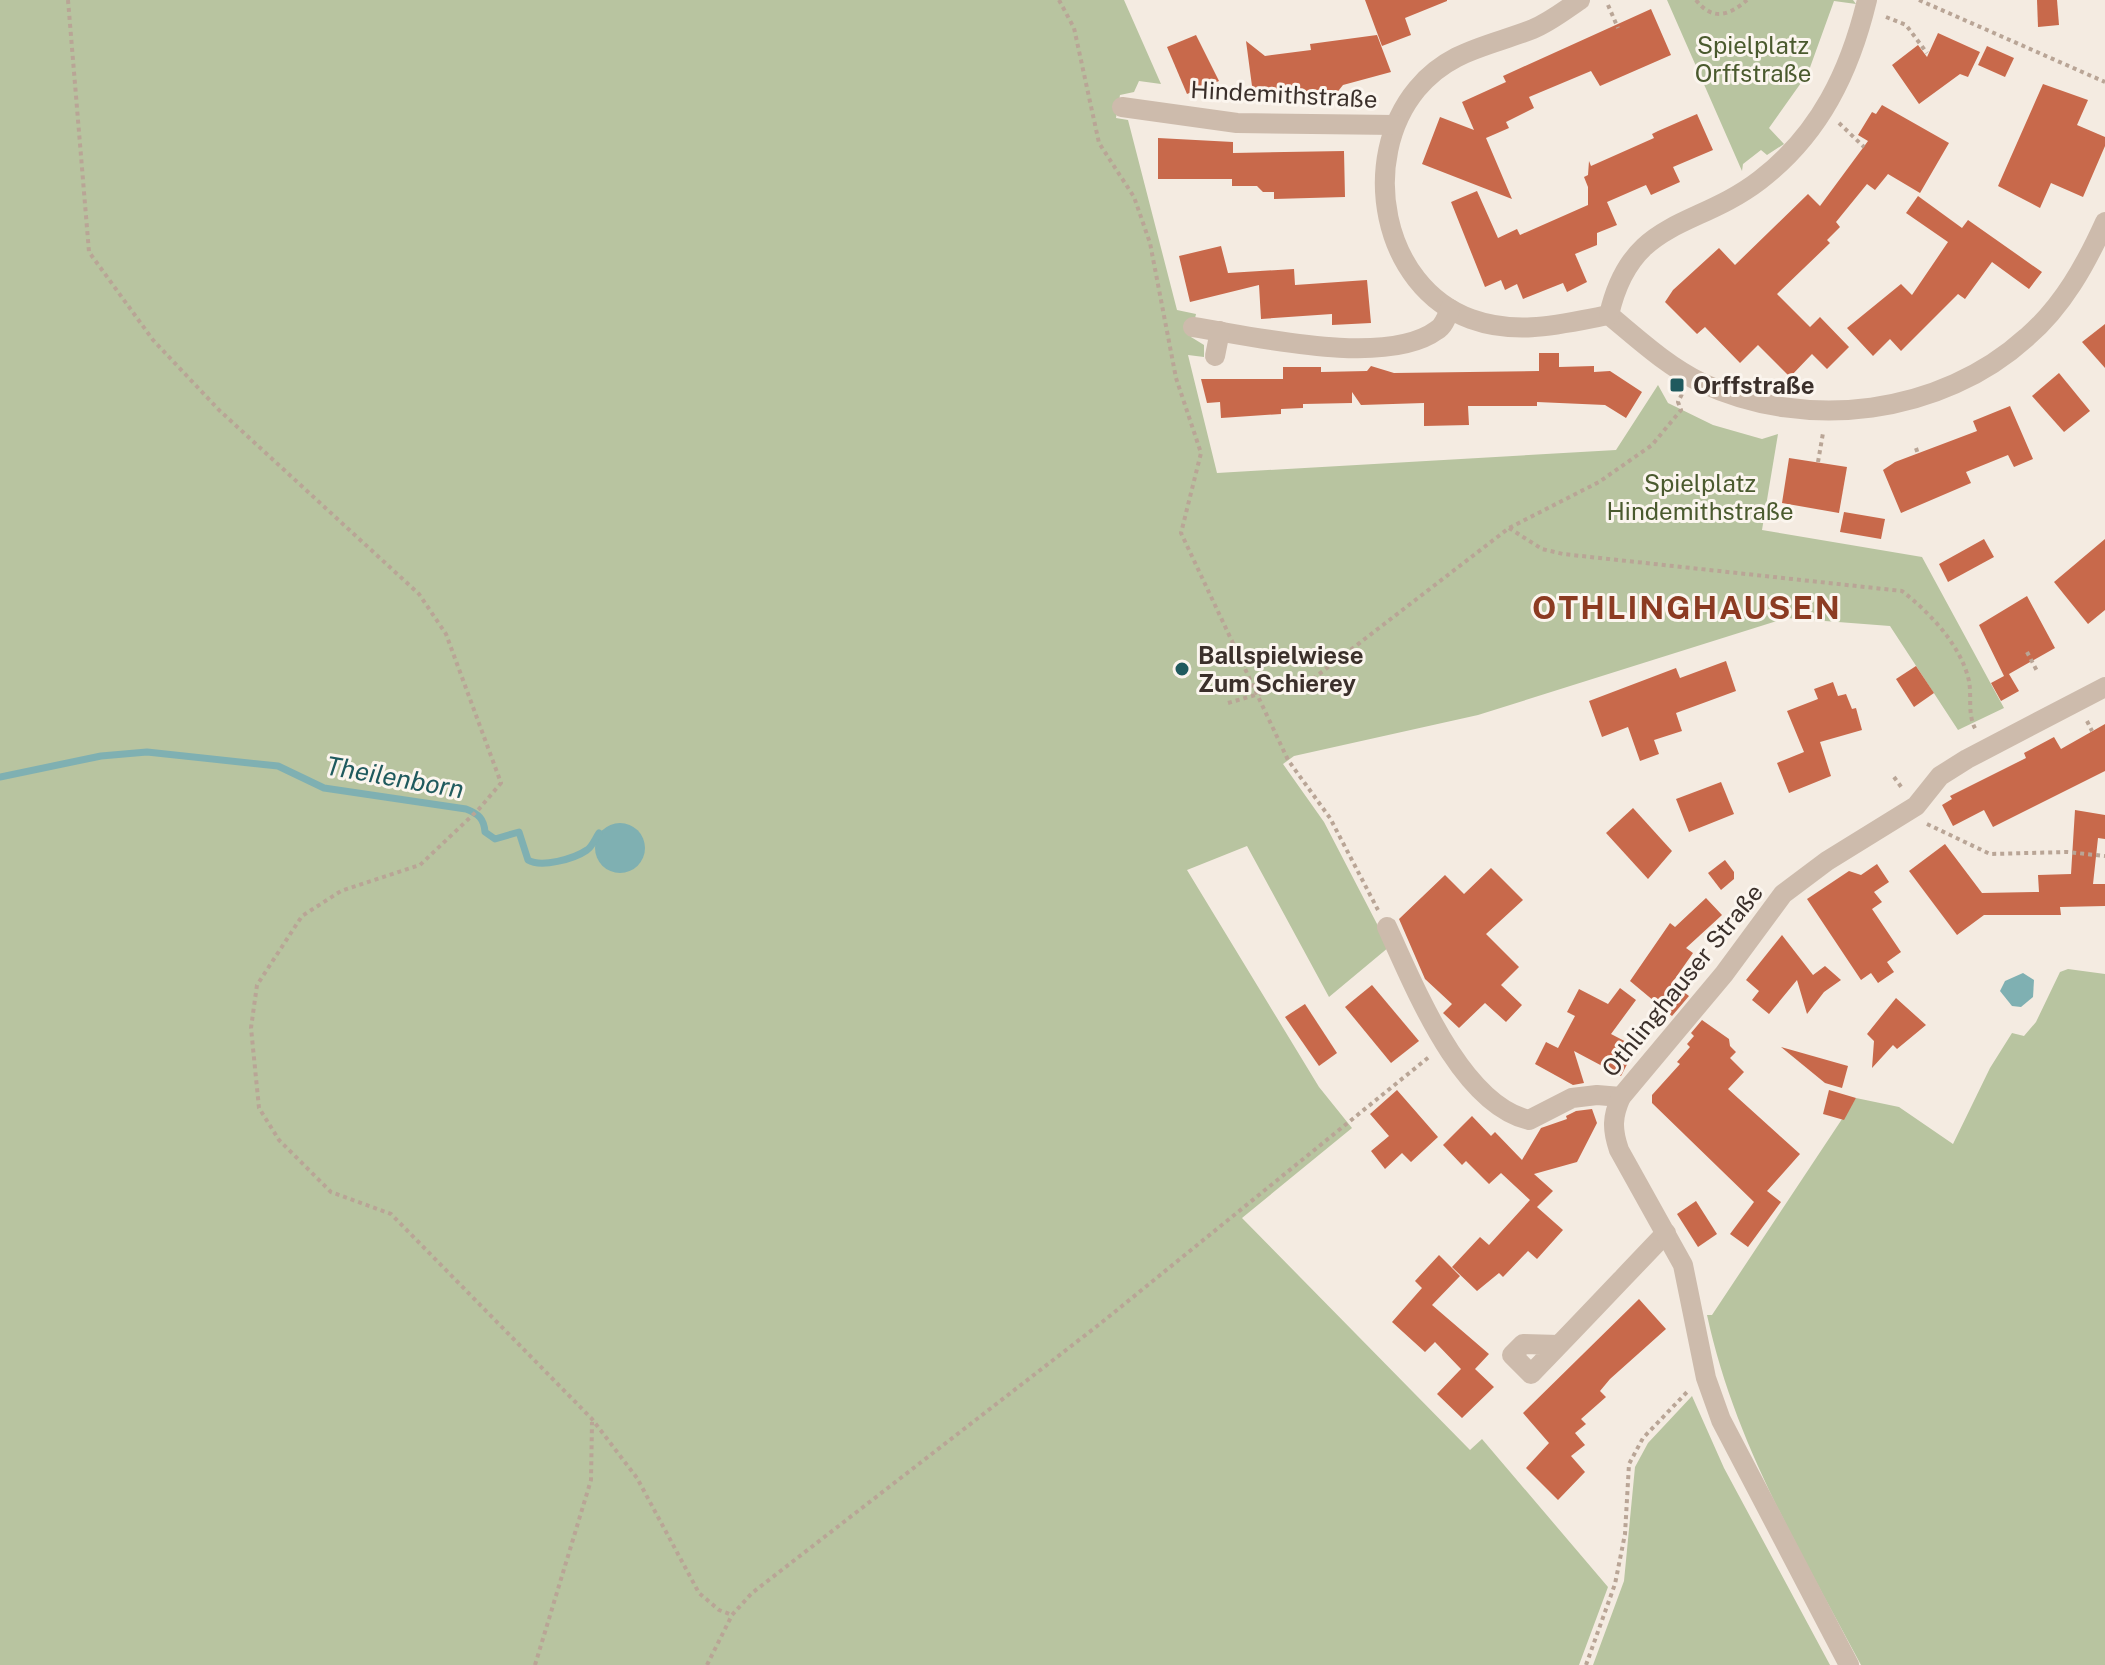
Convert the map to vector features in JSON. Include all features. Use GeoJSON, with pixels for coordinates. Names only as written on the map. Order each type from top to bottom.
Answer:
{"type":"FeatureCollection","features":[{"type":"Feature","properties":{"kind":"street","name":"Hindemithstraße"},"geometry":{"type":"LineString","coordinates":[[1580,0],[1551,9],[1535,29],[1489,42],[1448,60],[1415,91],[1395,125],[1386,151],[1386,213],[1402,256],[1423,285],[1450,309],[1473,319],[1530,329],[1609,315]]}},
{"type":"Feature","properties":{"kind":"street"},"geometry":{"type":"LineString","coordinates":[[1867,0],[1848,65],[1810,133],[1759,180],[1675,223],[1647,243],[1628,265],[1609,315],[1683,372],[1730,393],[1788,409],[1853,410],[1892,404],[1946,388],[2009,352],[2030,335],[2071,287],[2105,222]]}},
{"type":"Feature","properties":{"kind":"street","name":"Hindemithstraße"},"geometry":{"type":"LineString","coordinates":[[1122,107],[1237,123],[1395,125]]}},
{"type":"Feature","properties":{"kind":"street"},"geometry":{"type":"LineString","coordinates":[[1193,327],[1301,347],[1389,344],[1414,341],[1437,331],[1450,309]]}},
{"type":"Feature","properties":{"kind":"street"},"geometry":{"type":"LineString","coordinates":[[1215,356],[1220,331]]}},
{"type":"Feature","properties":{"kind":"street","name":"Othlinghauser Straße"},"geometry":{"type":"LineString","coordinates":[[1849,1665],[1721,1420],[1706,1378],[1683,1265],[1619,1150],[1612,1131],[1613,1113],[1621,1097],[1724,974],[1783,894],[1827,861],[1916,806],[1940,776],[1986,748],[2105,687]]}},
{"type":"Feature","properties":{"kind":"street"},"geometry":{"type":"LineString","coordinates":[[1387,927],[1444,1044],[1469,1076],[1520,1118],[1538,1118],[1572,1098],[1597,1095],[1621,1097]]}},
{"type":"Feature","properties":{"kind":"street"},"geometry":{"type":"LineString","coordinates":[[1559,1345],[1666,1233]]}},
{"type":"Feature","properties":{"kind":"path"},"geometry":{"type":"LineString","coordinates":[[68,0],[89,252],[153,340],[219,410],[419,594],[446,634],[501,783],[479,809],[420,865],[341,891],[302,916],[257,985],[251,1028],[259,1108],[279,1140],[331,1192],[391,1214],[592,1419],[637,1478],[699,1593],[719,1610],[732,1615]]}},
{"type":"Feature","properties":{"kind":"path"},"geometry":{"type":"LineString","coordinates":[[1059,0],[1074,28],[1099,143],[1134,197],[1150,243],[1176,378],[1201,453],[1181,533],[1296,775],[1330,818],[1387,927]]}},
{"type":"Feature","properties":{"kind":"path"},"geometry":{"type":"LineString","coordinates":[[1696,0],[1708,13],[1718,15],[1727,14],[1747,0]]}},
{"type":"Feature","properties":{"kind":"path"},"geometry":{"type":"LineString","coordinates":[[1919,0],[2105,82]]}},
{"type":"Feature","properties":{"kind":"path"},"geometry":{"type":"LineString","coordinates":[[1608,5],[1618,28]]}},
{"type":"Feature","properties":{"kind":"path"},"geometry":{"type":"LineString","coordinates":[[1906,25],[1927,53]]}},
{"type":"Feature","properties":{"kind":"path"},"geometry":{"type":"LineString","coordinates":[[1842,125],[1864,147]]}},
{"type":"Feature","properties":{"kind":"path"},"geometry":{"type":"LineString","coordinates":[[1228,703],[1305,684],[1509,528],[1611,474],[1652,445],[1681,410]]}},
{"type":"Feature","properties":{"kind":"path"},"geometry":{"type":"LineString","coordinates":[[1818,462],[1823,435]]}},
{"type":"Feature","properties":{"kind":"path"},"geometry":{"type":"LineString","coordinates":[[1916,448],[1918,454]]}},
{"type":"Feature","properties":{"kind":"path"},"geometry":{"type":"LineString","coordinates":[[1509,528],[1542,549],[1563,554],[1902,591],[1934,620],[1955,651],[1968,680],[1972,723],[1986,748]]}},
{"type":"Feature","properties":{"kind":"path"},"geometry":{"type":"LineString","coordinates":[[2027,652],[2037,671]]}},
{"type":"Feature","properties":{"kind":"path"},"geometry":{"type":"LineString","coordinates":[[1916,806],[1924,823],[1990,854],[2067,852],[2105,856]]}},
{"type":"Feature","properties":{"kind":"path"},"geometry":{"type":"LineString","coordinates":[[707,1665],[732,1615],[752,1593],[1101,1323],[1444,1044]]}},
{"type":"Feature","properties":{"kind":"path"},"geometry":{"type":"LineString","coordinates":[[1586,1665],[1615,1584],[1627,1505],[1629,1464],[1639,1444],[1690,1388],[1706,1378]]}},
{"type":"Feature","properties":{"kind":"path"},"geometry":{"type":"LineString","coordinates":[[535,1665],[591,1480],[592,1419]]}},
{"type":"Feature","properties":{"kind":"green space","name":"Spielplatz Hindemithstraße"},"geometry":{"type":"Polygon","coordinates":[[[0,0],[1124,0],[1161,84],[1139,81],[1134,92],[1120,95],[1116,118],[1128,120],[1177,310],[1196,314],[1191,337],[1204,345],[1204,357],[1188,355],[1217,473],[1616,450],[1658,385],[1668,403],[1713,425],[1762,439],[1778,434],[1762,530],[1922,557],[2004,708],[1958,730],[1890,626],[1786,618],[1478,715],[1294,756],[1283,764],[1324,822],[1389,947],[1329,997],[1247,846],[1187,870],[1319,1087],[1352,1128],[1242,1218],[1470,1450],[1482,1439],[1608,1587],[1579,1665],[0,1665],[0,0]]]}},
{"type":"Feature","properties":{"kind":"green space","name":"Spielplatz Orffstraße"},"geometry":{"type":"Polygon","coordinates":[[[1667,0],[1853,0],[1856,4],[1834,1],[1808,73],[1769,128],[1784,144],[1767,155],[1761,150],[1743,164],[1742,171],[1667,0]]]}},
{"type":"Feature","properties":{"kind":"green space"},"geometry":{"type":"Polygon","coordinates":[[[2068,969],[2105,974],[2105,1665],[1861,1665],[1793,1538],[1752,1452],[1734,1408],[1707,1315],[1712,1315],[1856,1098],[1899,1107],[1953,1144],[1990,1068],[2012,1033],[2024,1036],[2036,1022],[2060,972],[2068,969]]]}},
{"type":"Feature","properties":{"kind":"green space"},"geometry":{"type":"Polygon","coordinates":[[[1692,1396],[1724,1468],[1830,1665],[1593,1665],[1624,1581],[1635,1467],[1648,1443],[1692,1396]]]}},
{"type":"Feature","properties":{"kind":"water"},"geometry":{"type":"Polygon","coordinates":[[[620,823],[638,830],[645,848],[638,866],[620,873],[602,866],[595,848],[602,830],[620,823]]]}},
{"type":"Feature","properties":{"kind":"water"},"geometry":{"type":"Polygon","coordinates":[[[2023,973],[2034,980],[2033,997],[2021,1007],[2012,1006],[2000,991],[2005,981],[2023,973]]]}},
{"type":"Feature","properties":{"kind":"building"},"geometry":{"type":"Polygon","coordinates":[[[1365,0],[1447,1],[1405,18],[1411,35],[1382,46],[1365,0]]]}},
{"type":"Feature","properties":{"kind":"building"},"geometry":{"type":"Polygon","coordinates":[[[2037,0],[2057,0],[2059,25],[2038,27],[2037,0]]]}},
{"type":"Feature","properties":{"kind":"building"},"geometry":{"type":"Polygon","coordinates":[[[1651,9],[1671,55],[1600,86],[1591,71],[1529,97],[1534,108],[1506,122],[1509,128],[1486,138],[1512,199],[1422,164],[1440,117],[1474,130],[1462,102],[1506,82],[1503,76],[1651,9]]]}},
{"type":"Feature","properties":{"kind":"building"},"geometry":{"type":"Polygon","coordinates":[[[1938,33],[1980,52],[1968,77],[1960,74],[1919,104],[1892,65],[1918,45],[1927,57],[1938,33]]]}},
{"type":"Feature","properties":{"kind":"building"},"geometry":{"type":"Polygon","coordinates":[[[1196,35],[1219,81],[1187,94],[1167,47],[1196,35]]]}},
{"type":"Feature","properties":{"kind":"building"},"geometry":{"type":"Polygon","coordinates":[[[1377,35],[1391,72],[1343,85],[1335,95],[1330,91],[1254,101],[1246,41],[1265,56],[1311,50],[1310,44],[1377,35]]]}},
{"type":"Feature","properties":{"kind":"building"},"geometry":{"type":"Polygon","coordinates":[[[1987,46],[2014,58],[2005,77],[1978,65],[1987,46]]]}},
{"type":"Feature","properties":{"kind":"building"},"geometry":{"type":"Polygon","coordinates":[[[2043,84],[2088,100],[2077,125],[2105,137],[2105,146],[2083,197],[2051,183],[2040,208],[1998,186],[2043,84]]]}},
{"type":"Feature","properties":{"kind":"building"},"geometry":{"type":"Polygon","coordinates":[[[1882,105],[1949,143],[1920,193],[1888,174],[1875,190],[1867,184],[1836,222],[1840,227],[1827,240],[1830,243],[1777,294],[1810,327],[1820,317],[1849,347],[1827,369],[1812,354],[1790,377],[1758,345],[1740,363],[1705,327],[1697,334],[1665,302],[1673,290],[1719,248],[1735,265],[1808,194],[1820,206],[1868,141],[1858,135],[1872,112],[1876,114],[1882,105]]]}},
{"type":"Feature","properties":{"kind":"building"},"geometry":{"type":"Polygon","coordinates":[[[1697,114],[1713,150],[1673,167],[1680,182],[1651,195],[1646,185],[1607,202],[1617,225],[1597,233],[1597,245],[1575,254],[1587,282],[1567,292],[1563,283],[1523,299],[1517,284],[1505,290],[1501,280],[1485,287],[1451,202],[1477,191],[1498,238],[1517,229],[1520,235],[1588,205],[1588,187],[1584,177],[1588,175],[1589,161],[1591,166],[1654,138],[1652,134],[1697,114]]]}},
{"type":"Feature","properties":{"kind":"building"},"geometry":{"type":"Polygon","coordinates":[[[1158,138],[1233,142],[1233,153],[1344,151],[1345,197],[1274,199],[1274,192],[1263,192],[1257,186],[1232,186],[1232,179],[1158,179],[1158,138]]]}},
{"type":"Feature","properties":{"kind":"building"},"geometry":{"type":"Polygon","coordinates":[[[1918,196],[1962,228],[1968,220],[2042,272],[2029,289],[1992,262],[1965,299],[1958,294],[1901,351],[1890,339],[1873,356],[1847,328],[1901,284],[1912,295],[1948,242],[1906,213],[1918,196]]]}},
{"type":"Feature","properties":{"kind":"building"},"geometry":{"type":"Polygon","coordinates":[[[1221,246],[1228,273],[1294,269],[1295,285],[1367,280],[1371,323],[1332,325],[1332,314],[1261,319],[1259,285],[1190,302],[1179,256],[1221,246]]]}},
{"type":"Feature","properties":{"kind":"building"},"geometry":{"type":"Polygon","coordinates":[[[2105,324],[2105,368],[2082,342],[2105,324]]]}},
{"type":"Feature","properties":{"kind":"building"},"geometry":{"type":"Polygon","coordinates":[[[1539,353],[1559,353],[1559,367],[1594,366],[1594,372],[1610,371],[1642,392],[1626,418],[1605,405],[1537,402],[1537,406],[1468,406],[1469,425],[1424,426],[1424,403],[1361,405],[1352,392],[1352,403],[1303,404],[1303,408],[1281,409],[1281,414],[1221,418],[1220,402],[1207,403],[1201,379],[1283,379],[1283,367],[1321,367],[1321,372],[1367,371],[1371,366],[1394,373],[1539,371],[1539,353]]]}},
{"type":"Feature","properties":{"kind":"building"},"geometry":{"type":"Polygon","coordinates":[[[2059,373],[2090,411],[2064,432],[2032,396],[2059,373]]]}},
{"type":"Feature","properties":{"kind":"building"},"geometry":{"type":"Polygon","coordinates":[[[2010,406],[2033,459],[2014,467],[2008,455],[1966,472],[1971,483],[1901,513],[1883,470],[1895,462],[1977,431],[1973,421],[2010,406]]]}},
{"type":"Feature","properties":{"kind":"building"},"geometry":{"type":"Polygon","coordinates":[[[1789,458],[1847,467],[1839,513],[1782,503],[1789,458]]]}},
{"type":"Feature","properties":{"kind":"building"},"geometry":{"type":"Polygon","coordinates":[[[1844,512],[1885,519],[1881,539],[1840,532],[1844,512]]]}},
{"type":"Feature","properties":{"kind":"building"},"geometry":{"type":"Polygon","coordinates":[[[1984,539],[1994,557],[1948,582],[1939,564],[1984,539]]]}},
{"type":"Feature","properties":{"kind":"building"},"geometry":{"type":"Polygon","coordinates":[[[2105,539],[2105,610],[2088,624],[2054,582],[2105,539]]]}},
{"type":"Feature","properties":{"kind":"building"},"geometry":{"type":"Polygon","coordinates":[[[2027,596],[2055,648],[2009,674],[2019,691],[2001,701],[1991,683],[2004,676],[1979,625],[2027,596]]]}},
{"type":"Feature","properties":{"kind":"building"},"geometry":{"type":"Polygon","coordinates":[[[1726,661],[1736,691],[1676,713],[1682,731],[1654,740],[1659,754],[1640,761],[1628,727],[1602,737],[1589,701],[1676,668],[1680,678],[1726,661]]]}},
{"type":"Feature","properties":{"kind":"building"},"geometry":{"type":"Polygon","coordinates":[[[1916,666],[1934,693],[1914,707],[1896,679],[1916,666]]]}},
{"type":"Feature","properties":{"kind":"building"},"geometry":{"type":"Polygon","coordinates":[[[1833,682],[1838,696],[1846,694],[1852,709],[1856,708],[1862,730],[1820,742],[1831,776],[1789,793],[1777,763],[1804,752],[1787,711],[1818,699],[1814,689],[1833,682]]]}},
{"type":"Feature","properties":{"kind":"building"},"geometry":{"type":"Polygon","coordinates":[[[2105,724],[2105,771],[1993,827],[1984,810],[1953,826],[1942,805],[1952,799],[1950,796],[2026,758],[2024,753],[2054,737],[2061,749],[2105,724]]]}},
{"type":"Feature","properties":{"kind":"building"},"geometry":{"type":"Polygon","coordinates":[[[1721,782],[1734,814],[1689,832],[1676,799],[1721,782]]]}},
{"type":"Feature","properties":{"kind":"building"},"geometry":{"type":"Polygon","coordinates":[[[1633,808],[1672,851],[1648,879],[1606,833],[1633,808]]]}},
{"type":"Feature","properties":{"kind":"building"},"geometry":{"type":"Polygon","coordinates":[[[2075,810],[2105,815],[2105,839],[2098,838],[2093,884],[2105,884],[2105,906],[2060,907],[2061,915],[1984,915],[1957,935],[1909,871],[1945,844],[1982,893],[2039,892],[2038,875],[2071,874],[2075,810]]]}},
{"type":"Feature","properties":{"kind":"building"},"geometry":{"type":"Polygon","coordinates":[[[1725,860],[1734,872],[1734,879],[1721,890],[1708,873],[1725,860]]]}},
{"type":"Feature","properties":{"kind":"building"},"geometry":{"type":"Polygon","coordinates":[[[1877,864],[1889,882],[1874,892],[1882,902],[1872,909],[1901,952],[1887,962],[1894,972],[1878,983],[1871,973],[1861,980],[1807,899],[1849,871],[1861,875],[1877,864]]]}},
{"type":"Feature","properties":{"kind":"building"},"geometry":{"type":"Polygon","coordinates":[[[1491,868],[1523,900],[1486,934],[1519,967],[1501,985],[1522,1005],[1506,1022],[1485,1003],[1459,1028],[1443,1013],[1452,1004],[1425,979],[1399,919],[1445,875],[1464,894],[1491,868]]]}},
{"type":"Feature","properties":{"kind":"building"},"geometry":{"type":"Polygon","coordinates":[[[1706,898],[1722,915],[1686,948],[1693,953],[1672,983],[1689,996],[1672,1016],[1630,981],[1670,923],[1675,927],[1706,898]]]}},
{"type":"Feature","properties":{"kind":"building"},"geometry":{"type":"Polygon","coordinates":[[[1782,935],[1813,975],[1825,966],[1841,980],[1824,992],[1807,1014],[1797,980],[1769,1014],[1752,1000],[1759,991],[1746,980],[1782,935]]]}},
{"type":"Feature","properties":{"kind":"building"},"geometry":{"type":"Polygon","coordinates":[[[1372,985],[1419,1041],[1391,1063],[1345,1007],[1372,985]]]}},
{"type":"Feature","properties":{"kind":"building"},"geometry":{"type":"Polygon","coordinates":[[[1620,988],[1636,1000],[1611,1034],[1636,1047],[1621,1076],[1574,1051],[1584,1083],[1573,1085],[1535,1064],[1546,1042],[1558,1048],[1575,1016],[1567,1012],[1579,989],[1608,1004],[1620,988]]]}},
{"type":"Feature","properties":{"kind":"building"},"geometry":{"type":"Polygon","coordinates":[[[1896,998],[1926,1025],[1897,1049],[1893,1045],[1872,1068],[1874,1041],[1867,1034],[1896,998]]]}},
{"type":"Feature","properties":{"kind":"building"},"geometry":{"type":"Polygon","coordinates":[[[1305,1004],[1337,1053],[1319,1066],[1285,1017],[1305,1004]]]}},
{"type":"Feature","properties":{"kind":"building"},"geometry":{"type":"Polygon","coordinates":[[[1702,1020],[1729,1039],[1730,1046],[1736,1052],[1730,1058],[1744,1072],[1728,1089],[1800,1154],[1767,1191],[1781,1202],[1748,1247],[1730,1234],[1754,1202],[1652,1103],[1652,1095],[1680,1064],[1677,1062],[1690,1047],[1687,1044],[1694,1036],[1691,1033],[1702,1020]]]}},
{"type":"Feature","properties":{"kind":"building"},"geometry":{"type":"Polygon","coordinates":[[[1781,1047],[1848,1066],[1842,1088],[1825,1083],[1781,1047]]]}},
{"type":"Feature","properties":{"kind":"building"},"geometry":{"type":"Polygon","coordinates":[[[1397,1090],[1438,1137],[1411,1162],[1402,1153],[1385,1169],[1371,1151],[1389,1136],[1370,1114],[1397,1090]]]}},
{"type":"Feature","properties":{"kind":"building"},"geometry":{"type":"Polygon","coordinates":[[[1829,1090],[1856,1098],[1844,1120],[1823,1114],[1829,1090]]]}},
{"type":"Feature","properties":{"kind":"building"},"geometry":{"type":"Polygon","coordinates":[[[1592,1109],[1597,1123],[1577,1162],[1534,1174],[1553,1191],[1537,1207],[1563,1230],[1537,1259],[1528,1251],[1503,1277],[1499,1273],[1477,1291],[1452,1267],[1480,1237],[1489,1245],[1530,1200],[1501,1173],[1489,1184],[1466,1161],[1462,1165],[1443,1145],[1472,1116],[1491,1136],[1495,1132],[1522,1160],[1541,1128],[1567,1119],[1566,1116],[1576,1111],[1592,1109]]]}},
{"type":"Feature","properties":{"kind":"building"},"geometry":{"type":"Polygon","coordinates":[[[1696,1201],[1717,1234],[1698,1247],[1677,1214],[1696,1201]]]}},
{"type":"Feature","properties":{"kind":"building"},"geometry":{"type":"Polygon","coordinates":[[[1439,1255],[1460,1276],[1432,1305],[1489,1354],[1475,1369],[1494,1387],[1462,1418],[1437,1394],[1461,1369],[1435,1342],[1425,1352],[1392,1322],[1422,1288],[1415,1281],[1439,1255]]]}},
{"type":"Feature","properties":{"kind":"building"},"geometry":{"type":"Polygon","coordinates":[[[1639,1299],[1666,1329],[1610,1379],[1600,1391],[1606,1397],[1581,1419],[1586,1424],[1575,1433],[1585,1445],[1571,1456],[1585,1472],[1558,1500],[1526,1468],[1549,1443],[1523,1413],[1639,1299]]]}},
{"type":"Feature","properties":{"kind":"waterway","name":"Theilenborn"},"geometry":{"type":"LineString","coordinates":[[0,777],[101,756],[147,752],[278,766],[324,788],[466,809],[480,818],[485,832],[495,839],[519,832],[528,860],[534,862],[558,861],[581,853],[590,847],[599,833]]}},
{"type":"Feature","properties":{"kind":"place","name":"Orffstraße"},"geometry":{"type":"Point","coordinates":[1677,385]}},
{"type":"Feature","properties":{"kind":"place","name":"Ballspielwiese Zum Schierey"},"geometry":{"type":"Point","coordinates":[1182,669]}},
{"type":"Feature","properties":{"kind":"district","name":"OTHLINGHAUSEN"},"geometry":{"type":"Point","coordinates":[1687,607]}}]}
